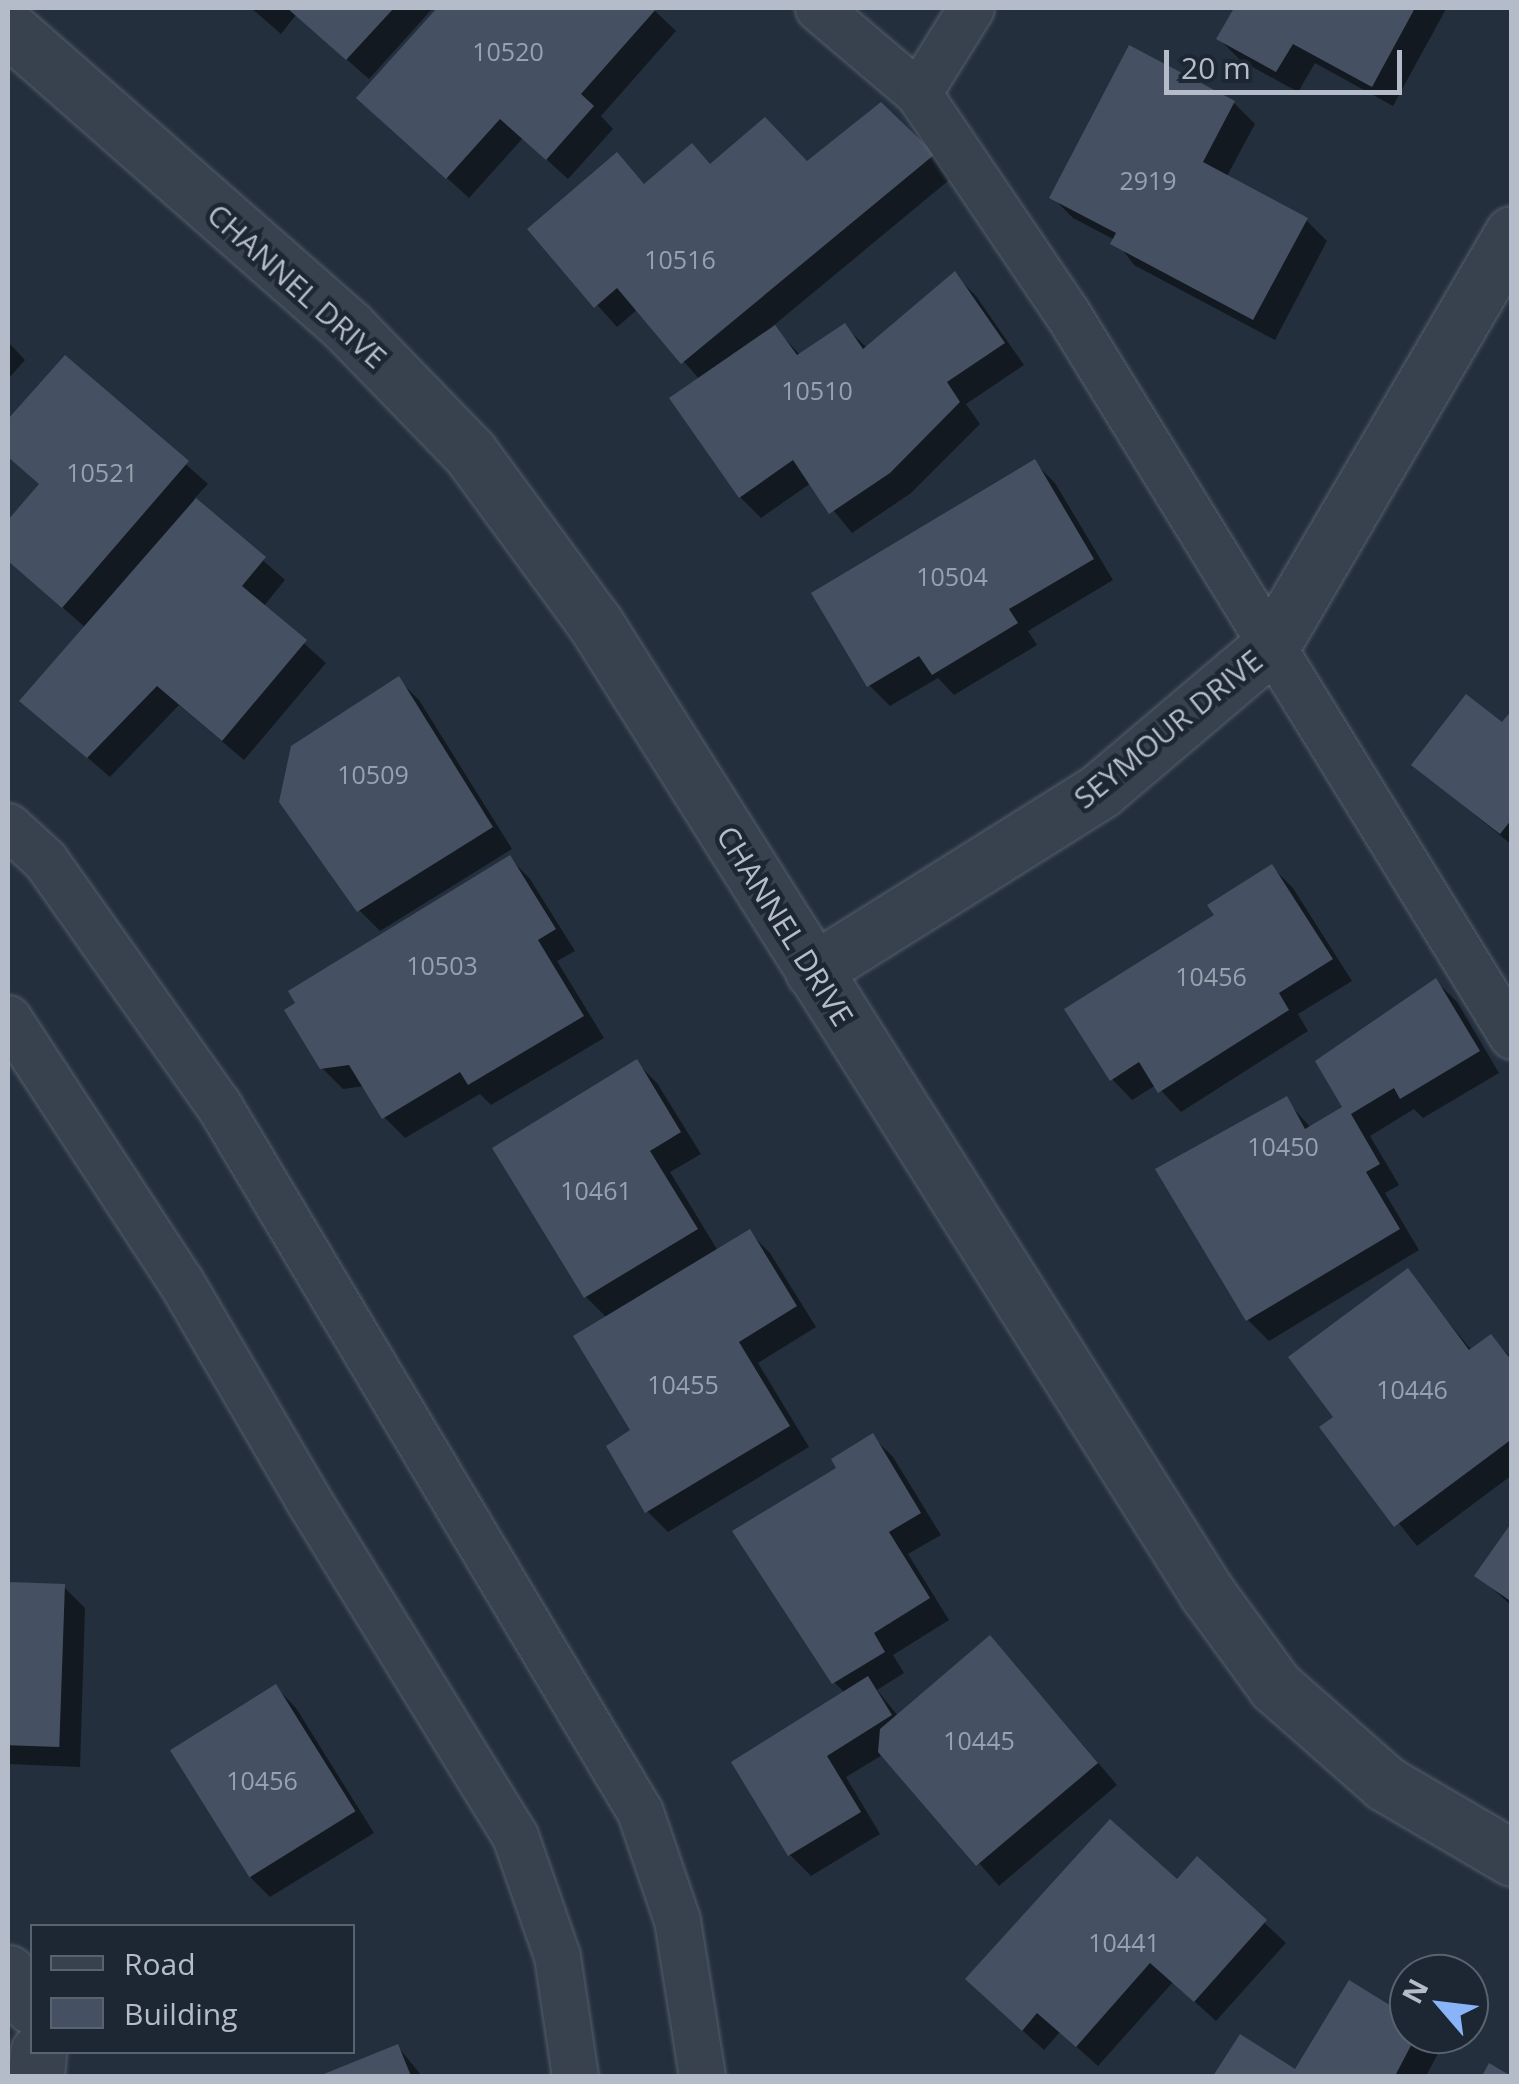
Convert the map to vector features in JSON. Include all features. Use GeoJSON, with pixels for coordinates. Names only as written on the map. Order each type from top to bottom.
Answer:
{"type":"FeatureCollection","features":[{"type":"Feature","properties":{"kind":"street","name":"CHANNEL DRIVE"},"geometry":{"type":"LineString","coordinates":[[8,28],[348,327],[470,452],[595,622],[1207,1593],[1275,1686],[1386,1784],[1512,1858]]}},
{"type":"Feature","properties":{"kind":"street","name":"SEYMOUR DRIVE"},"geometry":{"type":"LineString","coordinates":[[813,971],[1101,790],[1272,645],[1512,234]]}},
{"type":"Feature","properties":{"kind":"street"},"geometry":{"type":"LineString","coordinates":[[8,1973],[30,2003]]}},
{"type":"Feature","properties":{"kind":"lane"},"geometry":{"type":"LineString","coordinates":[[818,8],[918,93],[1067,314],[1512,1036]]}},
{"type":"Feature","properties":{"kind":"lane"},"geometry":{"type":"LineString","coordinates":[[918,93],[971,8]]}},
{"type":"Feature","properties":{"kind":"lane"},"geometry":{"type":"LineString","coordinates":[[8,826],[45,860],[218,1104],[640,1812],[677,1920],[702,2076]]}},
{"type":"Feature","properties":{"kind":"lane"},"geometry":{"type":"LineString","coordinates":[[8,1018],[181,1282],[307,1498],[515,1836],[558,1956],[575,2076]]}},
{"type":"Feature","properties":{"kind":"building"},"geometry":{"type":"Polygon","coordinates":[[[287,8],[394,8],[346,60],[287,8]]]}},
{"type":"Feature","properties":{"kind":"building"},"geometry":{"type":"Polygon","coordinates":[[[437,8],[657,8],[581,94],[594,106],[546,160],[500,119],[446,179],[356,98],[437,8]]]}},
{"type":"Feature","properties":{"kind":"building"},"geometry":{"type":"Polygon","coordinates":[[[1234,8],[1415,8],[1372,87],[1293,44],[1276,72],[1216,39],[1234,8]]]}},
{"type":"Feature","properties":{"kind":"building"},"geometry":{"type":"Polygon","coordinates":[[[1129,45],[1235,101],[1203,162],[1308,218],[1253,320],[1110,244],[1116,233],[1049,198],[1129,45]]]}},
{"type":"Feature","properties":{"kind":"building"},"geometry":{"type":"Polygon","coordinates":[[[881,102],[935,154],[681,364],[617,288],[594,308],[527,229],[617,152],[644,184],[692,143],[710,164],[765,117],[807,161],[881,102]]]}},
{"type":"Feature","properties":{"kind":"building"},"geometry":{"type":"Polygon","coordinates":[[[955,271],[1005,343],[947,382],[960,402],[890,473],[829,514],[793,460],[739,498],[669,398],[775,325],[797,355],[845,323],[863,349],[955,271]]]}},
{"type":"Feature","properties":{"kind":"building"},"geometry":{"type":"Polygon","coordinates":[[[65,355],[189,461],[62,608],[8,561],[8,520],[39,484],[8,457],[8,419],[65,355]]]}},
{"type":"Feature","properties":{"kind":"building"},"geometry":{"type":"Polygon","coordinates":[[[1035,459],[1094,559],[1009,609],[1018,623],[932,675],[919,656],[867,687],[811,593],[1035,459]]]}},
{"type":"Feature","properties":{"kind":"building"},"geometry":{"type":"Polygon","coordinates":[[[196,498],[266,557],[242,586],[307,640],[222,741],[157,686],[87,758],[19,701],[196,498]]]}},
{"type":"Feature","properties":{"kind":"building"},"geometry":{"type":"Polygon","coordinates":[[[399,676],[493,827],[357,912],[279,802],[291,746],[399,676]]]}},
{"type":"Feature","properties":{"kind":"building"},"geometry":{"type":"Polygon","coordinates":[[[1466,694],[1502,722],[1512,710],[1512,819],[1500,834],[1411,765],[1466,694]]]}},
{"type":"Feature","properties":{"kind":"building"},"geometry":{"type":"Polygon","coordinates":[[[510,855],[556,929],[538,940],[584,1016],[468,1085],[460,1072],[382,1119],[349,1065],[320,1069],[284,1010],[295,1003],[288,991],[510,855]]]}},
{"type":"Feature","properties":{"kind":"building"},"geometry":{"type":"Polygon","coordinates":[[[1272,864],[1333,959],[1279,993],[1289,1010],[1158,1093],[1139,1062],[1110,1081],[1064,1009],[1214,915],[1207,905],[1272,864]]]}},
{"type":"Feature","properties":{"kind":"building"},"geometry":{"type":"Polygon","coordinates":[[[1436,978],[1480,1051],[1400,1099],[1394,1088],[1351,1114],[1380,1164],[1366,1172],[1400,1229],[1246,1321],[1155,1169],[1287,1096],[1305,1129],[1342,1107],[1315,1061],[1436,978]]]}},
{"type":"Feature","properties":{"kind":"building"},"geometry":{"type":"Polygon","coordinates":[[[637,1059],[681,1132],[650,1151],[698,1229],[584,1298],[492,1148],[637,1059]]]}},
{"type":"Feature","properties":{"kind":"building"},"geometry":{"type":"Polygon","coordinates":[[[750,1229],[797,1306],[739,1342],[790,1426],[645,1513],[606,1446],[630,1430],[573,1336],[750,1229]]]}},
{"type":"Feature","properties":{"kind":"building"},"geometry":{"type":"Polygon","coordinates":[[[1408,1268],[1469,1350],[1491,1334],[1512,1361],[1512,1439],[1394,1527],[1319,1427],[1333,1417],[1288,1357],[1408,1268]]]}},
{"type":"Feature","properties":{"kind":"building"},"geometry":{"type":"Polygon","coordinates":[[[873,1433],[921,1513],[889,1532],[930,1598],[874,1633],[885,1652],[832,1684],[732,1531],[836,1468],[831,1459],[873,1433]]]}},
{"type":"Feature","properties":{"kind":"building"},"geometry":{"type":"Polygon","coordinates":[[[1512,1522],[1512,1602],[1474,1576],[1512,1522]]]}},
{"type":"Feature","properties":{"kind":"building"},"geometry":{"type":"Polygon","coordinates":[[[8,1582],[65,1584],[59,1747],[8,1745],[8,1582]]]}},
{"type":"Feature","properties":{"kind":"building"},"geometry":{"type":"Polygon","coordinates":[[[990,1635],[1098,1763],[976,1866],[878,1752],[880,1729],[990,1635]]]}},
{"type":"Feature","properties":{"kind":"building"},"geometry":{"type":"Polygon","coordinates":[[[868,1676],[892,1715],[827,1756],[861,1812],[788,1856],[731,1762],[868,1676]]]}},
{"type":"Feature","properties":{"kind":"building"},"geometry":{"type":"Polygon","coordinates":[[[276,1684],[355,1811],[249,1877],[170,1750],[276,1684]]]}},
{"type":"Feature","properties":{"kind":"building"},"geometry":{"type":"Polygon","coordinates":[[[1110,1819],[1177,1879],[1197,1856],[1267,1920],[1194,2002],[1150,1963],[1076,2047],[1037,2013],[1022,2031],[965,1979],[1110,1819]]]}},
{"type":"Feature","properties":{"kind":"building"},"geometry":{"type":"Polygon","coordinates":[[[1349,1980],[1389,2005],[1389,2054],[1407,2054],[1395,2076],[1213,2076],[1240,2034],[1295,2069],[1349,1980]]]}},
{"type":"Feature","properties":{"kind":"building"},"geometry":{"type":"Polygon","coordinates":[[[398,2044],[411,2076],[319,2076],[398,2044]]]}},
{"type":"Feature","properties":{"kind":"building"},"geometry":{"type":"Polygon","coordinates":[[[1489,2063],[1511,2076],[1482,2076],[1489,2063]]]}}]}
